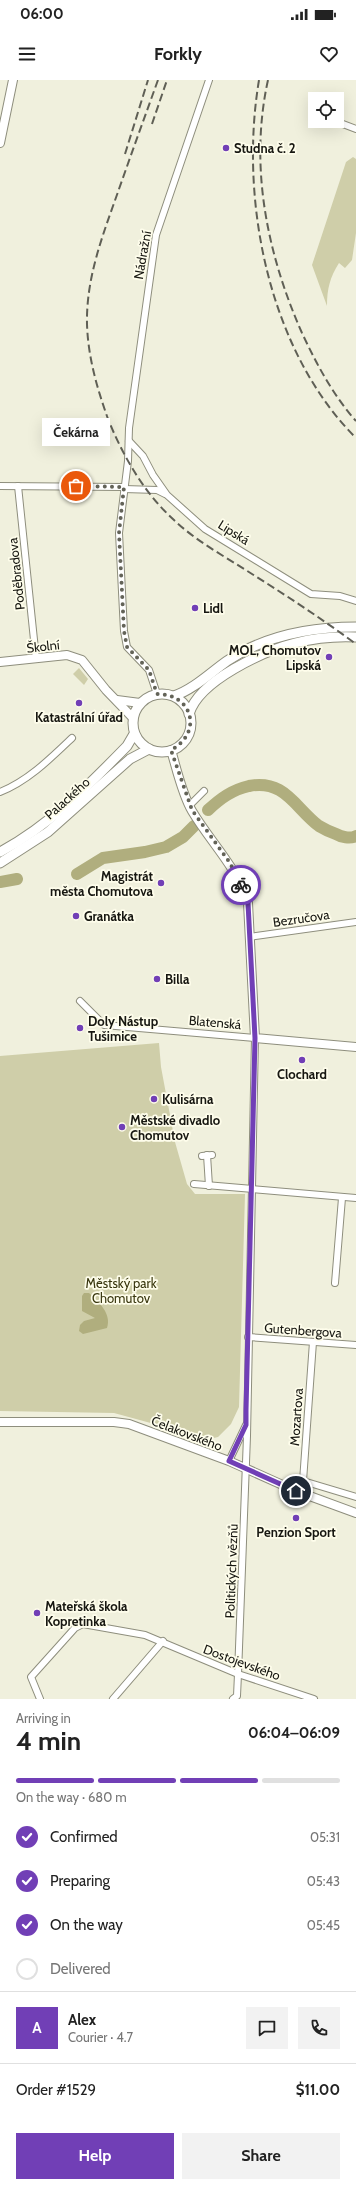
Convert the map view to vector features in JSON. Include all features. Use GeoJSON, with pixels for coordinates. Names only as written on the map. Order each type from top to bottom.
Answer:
{"type":"FeatureCollection","features":[{"type":"Feature","properties":{"kind":"main road"},"geometry":{"type":"LineString","coordinates":[[174,696],[180,701],[189,714],[191,722],[185,739],[171,750],[164,752],[148,749],[134,734],[133,718],[140,703],[149,697],[157,694],[174,696],[188,690],[232,657],[272,638],[310,628],[356,627]]}},
{"type":"Feature","properties":{"kind":"main road"},"geometry":{"type":"LineString","coordinates":[[189,714],[194,701],[220,679],[270,651],[317,638],[356,637]]}},
{"type":"Feature","properties":{"kind":"main road","name":"Palackého"},"geometry":{"type":"LineString","coordinates":[[0,852],[24,837],[60,810],[127,746],[134,734]]}},
{"type":"Feature","properties":{"kind":"main road","name":"Palackého"},"geometry":{"type":"LineString","coordinates":[[0,863],[48,832],[130,759],[148,749]]}},
{"type":"Feature","properties":{"kind":"street"},"geometry":{"type":"LineString","coordinates":[[0,143],[13,80]]}},
{"type":"Feature","properties":{"kind":"street","name":"Nádražní"},"geometry":{"type":"LineString","coordinates":[[157,694],[149,670],[127,647],[124,631],[119,533],[129,441],[129,428],[156,235],[209,80]]}},
{"type":"Feature","properties":{"kind":"street"},"geometry":{"type":"LineString","coordinates":[[344,124],[356,129]]}},
{"type":"Feature","properties":{"kind":"street","name":"Lipská"},"geometry":{"type":"LineString","coordinates":[[129,441],[143,456],[153,475],[167,495],[205,529],[311,594],[340,596],[356,601]]}},
{"type":"Feature","properties":{"kind":"street"},"geometry":{"type":"LineString","coordinates":[[0,486],[124,488],[156,490],[167,495]]}},
{"type":"Feature","properties":{"kind":"street","name":"Poděbradova"},"geometry":{"type":"LineString","coordinates":[[18,486],[36,659]]}},
{"type":"Feature","properties":{"kind":"street","name":"Školní"},"geometry":{"type":"LineString","coordinates":[[0,662],[67,655],[78,658],[88,667],[106,690],[133,718]]}},
{"type":"Feature","properties":{"kind":"street"},"geometry":{"type":"LineString","coordinates":[[117,700],[140,703]]}},
{"type":"Feature","properties":{"kind":"street"},"geometry":{"type":"LineString","coordinates":[[0,792],[10,788],[47,762],[72,738]]}},
{"type":"Feature","properties":{"kind":"street"},"geometry":{"type":"LineString","coordinates":[[171,750],[189,806],[230,863],[243,888],[248,903],[255,1038]]}},
{"type":"Feature","properties":{"kind":"street"},"geometry":{"type":"LineString","coordinates":[[189,806],[204,791]]}},
{"type":"Feature","properties":{"kind":"street","name":"Bezručova"},"geometry":{"type":"LineString","coordinates":[[249,937],[356,922]]}},
{"type":"Feature","properties":{"kind":"street","name":"Blatenská"},"geometry":{"type":"LineString","coordinates":[[80,1001],[104,1024],[356,1048]]}},
{"type":"Feature","properties":{"kind":"street","name":"Politických vězňů"},"geometry":{"type":"LineString","coordinates":[[236,1698],[246,1468],[255,1038]]}},
{"type":"Feature","properties":{"kind":"street"},"geometry":{"type":"LineString","coordinates":[[207,1155],[209,1186]]}},
{"type":"Feature","properties":{"kind":"street"},"geometry":{"type":"LineString","coordinates":[[194,1184],[342,1198],[356,1198]]}},
{"type":"Feature","properties":{"kind":"street"},"geometry":{"type":"LineString","coordinates":[[335,1283],[342,1198]]}},
{"type":"Feature","properties":{"kind":"street","name":"Gutenbergova"},"geometry":{"type":"LineString","coordinates":[[248,1337],[356,1345]]}},
{"type":"Feature","properties":{"kind":"street","name":"Mozartova"},"geometry":{"type":"LineString","coordinates":[[303,1481],[313,1342]]}},
{"type":"Feature","properties":{"kind":"street","name":"Čelakovského"},"geometry":{"type":"LineString","coordinates":[[0,1422],[114,1422],[129,1424],[229,1461],[296,1491],[356,1513]]}},
{"type":"Feature","properties":{"kind":"street"},"geometry":{"type":"LineString","coordinates":[[229,1461],[246,1425]]}},
{"type":"Feature","properties":{"kind":"street"},"geometry":{"type":"LineString","coordinates":[[296,1491],[303,1481],[356,1497]]}},
{"type":"Feature","properties":{"kind":"street","name":"Dostojevského"},"geometry":{"type":"LineString","coordinates":[[40,1699],[31,1677],[75,1628],[83,1624],[145,1635],[163,1641],[238,1674],[314,1699]]}},
{"type":"Feature","properties":{"kind":"street"},"geometry":{"type":"LineString","coordinates":[[113,1699],[163,1641]]}},
{"type":"Feature","properties":{"kind":"green space"},"geometry":{"type":"Polygon","coordinates":[[[353,157],[356,159],[356,233],[352,260],[345,268],[339,263],[333,273],[327,306],[312,265],[346,162],[353,157]]]}},
{"type":"Feature","properties":{"kind":"green space"},"geometry":{"type":"Polygon","coordinates":[[[79,668],[88,679],[84,685],[73,674],[79,668]]]}},
{"type":"Feature","properties":{"kind":"green space","name":"Městský park Chomutov"},"geometry":{"type":"Polygon","coordinates":[[[159,1043],[161,1067],[175,1142],[187,1184],[195,1194],[245,1194],[239,1407],[231,1424],[218,1437],[201,1441],[158,1425],[114,1413],[0,1411],[0,1056],[159,1043]]]}},
{"type":"Feature","properties":{"kind":"shaded area"},"geometry":{"type":"Polygon","coordinates":[[[84,1293],[89,1293],[104,1309],[108,1318],[107,1328],[83,1334],[79,1331],[80,1325],[84,1321],[95,1318],[82,1311],[82,1296],[84,1293]]]}},
{"type":"Feature","properties":{"kind":"waterway"},"geometry":{"type":"LineString","coordinates":[[208,810],[227,795],[237,790],[249,786],[261,785],[272,787],[281,791],[319,826],[343,837],[356,836]]}},
{"type":"Feature","properties":{"kind":"waterway"},"geometry":{"type":"LineString","coordinates":[[77,874],[103,858],[145,852],[166,847],[183,837],[194,826]]}},
{"type":"Feature","properties":{"kind":"waterway"},"geometry":{"type":"LineString","coordinates":[[0,882],[17,879]]}},
{"type":"Feature","properties":{"kind":"railway"},"geometry":{"type":"LineString","coordinates":[[125,154],[148,80]]}},
{"type":"Feature","properties":{"kind":"railway"},"geometry":{"type":"LineString","coordinates":[[158,80],[102,238],[89,289],[87,306],[89,348],[100,396],[108,419],[120,447],[135,473],[153,498],[174,520],[202,542],[291,599],[356,644]]}},
{"type":"Feature","properties":{"kind":"railway"},"geometry":{"type":"LineString","coordinates":[[152,124],[167,80]]}},
{"type":"Feature","properties":{"kind":"railway"},"geometry":{"type":"LineString","coordinates":[[259,80],[254,126],[253,174],[258,222],[267,271],[281,317],[301,362],[326,402],[356,438]]}},
{"type":"Feature","properties":{"kind":"railway"},"geometry":{"type":"LineString","coordinates":[[268,80],[260,145],[261,177],[271,241],[279,272],[302,333],[326,379],[340,401],[356,421]]}},
{"type":"Feature","properties":{"kind":"way so far"},"geometry":{"type":"LineString","coordinates":[[76,486],[124,487],[119,533],[124,631],[127,647],[149,670],[157,694],[174,696],[186,706],[191,722],[189,731],[179,746],[171,750],[192,810],[230,863],[241,885]]}},
{"type":"Feature","properties":{"kind":"place","name":"Studna č. 2"},"geometry":{"type":"Point","coordinates":[226,148]}},
{"type":"Feature","properties":{"kind":"place","name":"Čekárna"},"geometry":{"type":"Point","coordinates":[76,486]}},
{"type":"Feature","properties":{"kind":"place","name":"Lidl"},"geometry":{"type":"Point","coordinates":[195,608]}},
{"type":"Feature","properties":{"kind":"place","name":"MOL, Chomutov Lipská"},"geometry":{"type":"Point","coordinates":[329,657]}},
{"type":"Feature","properties":{"kind":"place","name":"Katastrální úřad"},"geometry":{"type":"Point","coordinates":[79,703]}},
{"type":"Feature","properties":{"kind":"place","name":"Magistrát města Chomutova"},"geometry":{"type":"Point","coordinates":[161,883]}},
{"type":"Feature","properties":{"kind":"place","name":"Granátka"},"geometry":{"type":"Point","coordinates":[76,916]}},
{"type":"Feature","properties":{"kind":"place","name":"Billa"},"geometry":{"type":"Point","coordinates":[157,979]}},
{"type":"Feature","properties":{"kind":"place","name":"Doly Nástup Tušimice"},"geometry":{"type":"Point","coordinates":[80,1028]}},
{"type":"Feature","properties":{"kind":"place","name":"Clochard"},"geometry":{"type":"Point","coordinates":[302,1060]}},
{"type":"Feature","properties":{"kind":"place","name":"Kulisárna"},"geometry":{"type":"Point","coordinates":[154,1099]}},
{"type":"Feature","properties":{"kind":"place","name":"Městské divadlo Chomutov"},"geometry":{"type":"Point","coordinates":[122,1127]}},
{"type":"Feature","properties":{"kind":"place","name":"Penzion Sport"},"geometry":{"type":"Point","coordinates":[296,1518]}},
{"type":"Feature","properties":{"kind":"place","name":"Mateřská škola Kopretinka"},"geometry":{"type":"Point","coordinates":[37,1613]}},
{"type":"Feature","properties":{"kind":"route"},"geometry":{"type":"LineString","coordinates":[[241,885],[248,903],[255,1038],[252,1189],[246,1425],[229,1461],[296,1491]]}}]}
